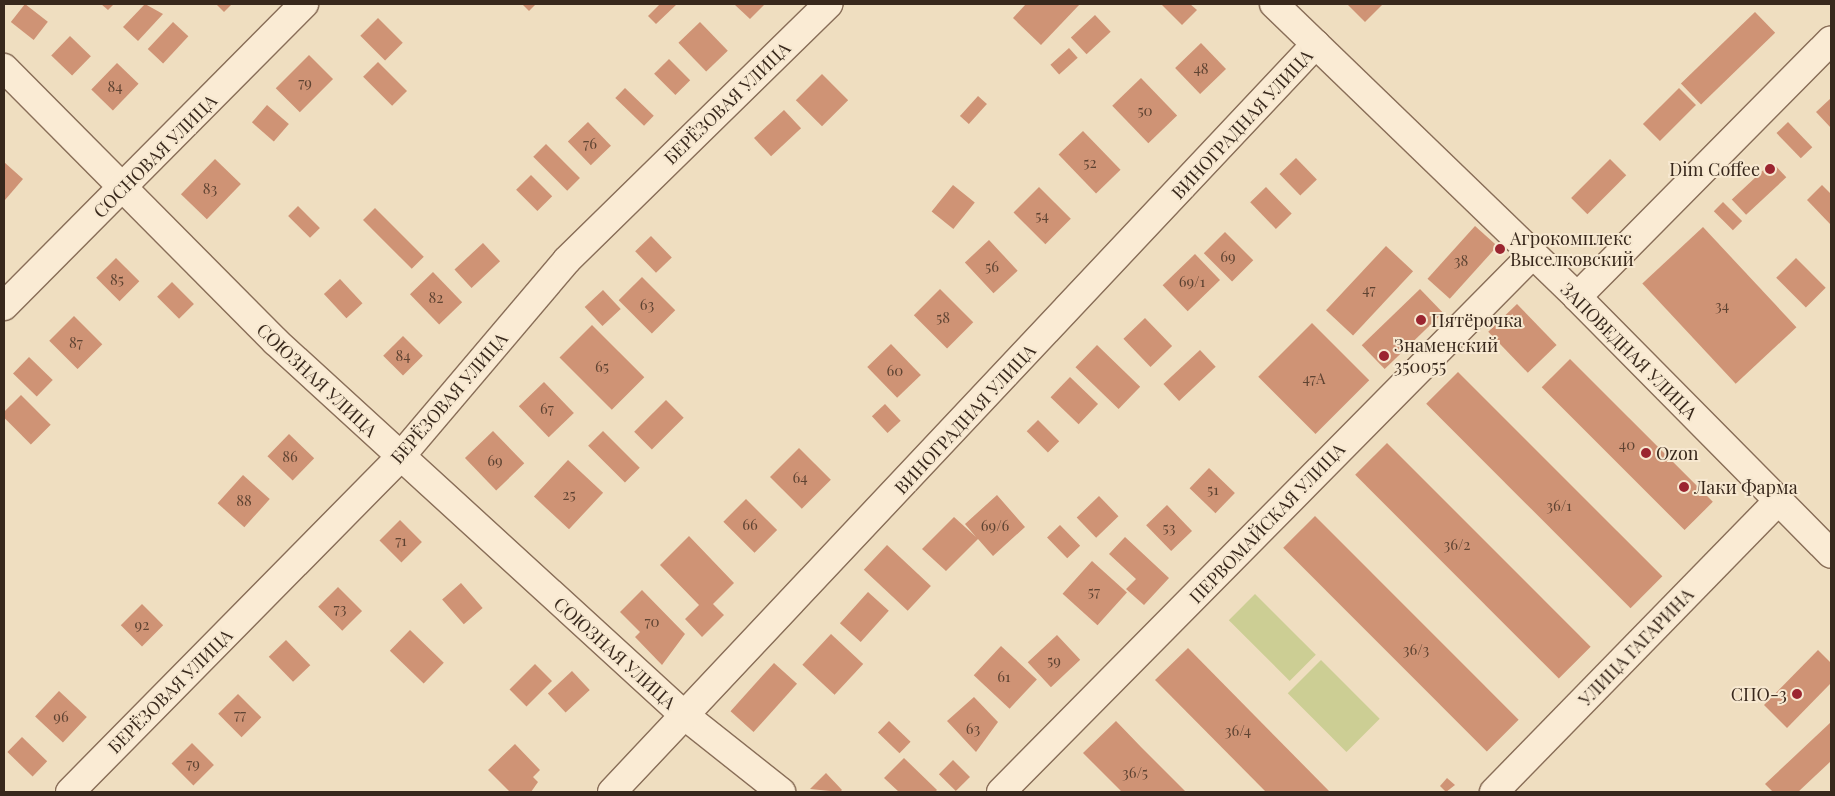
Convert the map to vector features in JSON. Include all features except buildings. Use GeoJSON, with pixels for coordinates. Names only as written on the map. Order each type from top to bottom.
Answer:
{"type":"FeatureCollection","features":[{"type":"Feature","properties":{"kind":"street","name":"СОСНОВАЯ УЛИЦА"},"geometry":{"type":"LineString","coordinates":[[4,306],[124,190],[304,4]]}},
{"type":"Feature","properties":{"kind":"street","name":"БЕРЁЗОВАЯ УЛИЦА"},"geometry":{"type":"LineString","coordinates":[[70,792],[400,457],[567,260],[828,4]]}},
{"type":"Feature","properties":{"kind":"street","name":"ЗАПОВЕДНАЯ УЛИЦА"},"geometry":{"type":"LineString","coordinates":[[1274,4],[1577,297],[1831,554]]}},
{"type":"Feature","properties":{"kind":"street"},"geometry":{"type":"LineString","coordinates":[[1577,297],[1831,40]]}},
{"type":"Feature","properties":{"kind":"street","name":"ВИНОГРАДНАЯ УЛИЦА"},"geometry":{"type":"LineString","coordinates":[[612,792],[1316,44]]}},
{"type":"Feature","properties":{"kind":"street","name":"СОЮЗНАЯ УЛИЦА"},"geometry":{"type":"LineString","coordinates":[[4,68],[269,335],[400,457],[684,715],[781,792]]}},
{"type":"Feature","properties":{"kind":"street","name":"ПЕРВОМАЙСКАЯ УЛИЦА"},"geometry":{"type":"LineString","coordinates":[[1001,792],[1533,254]]}},
{"type":"Feature","properties":{"kind":"street","name":"УЛИЦА ГАГАРИНА"},"geometry":{"type":"LineString","coordinates":[[1506,788],[1778,502]]}},
{"type":"Feature","properties":{"kind":"green space"},"geometry":{"type":"Polygon","coordinates":[[[1255,594],[1316,655],[1290,681],[1229,620],[1255,594]]]}},
{"type":"Feature","properties":{"kind":"green space"},"geometry":{"type":"Polygon","coordinates":[[[1321,660],[1380,719],[1346,752],[1288,693],[1321,660]]]}},
{"type":"Feature","properties":{"kind":"place","name":"Dim Coffee"},"geometry":{"type":"Point","coordinates":[1770,169]}},
{"type":"Feature","properties":{"kind":"place","name":"Агрокомплекс Выселковский"},"geometry":{"type":"Point","coordinates":[1500,249]}},
{"type":"Feature","properties":{"kind":"place","name":"Пятёрочка"},"geometry":{"type":"Point","coordinates":[1421,320]}},
{"type":"Feature","properties":{"kind":"place","name":"Знаменский 350055"},"geometry":{"type":"Point","coordinates":[1384,356]}},
{"type":"Feature","properties":{"kind":"place","name":"Ozon"},"geometry":{"type":"Point","coordinates":[1646,453]}},
{"type":"Feature","properties":{"kind":"place","name":"Лаки Фарма"},"geometry":{"type":"Point","coordinates":[1684,487]}},
{"type":"Feature","properties":{"kind":"place","name":"СПО-3"},"geometry":{"type":"Point","coordinates":[1797,694]}}]}
